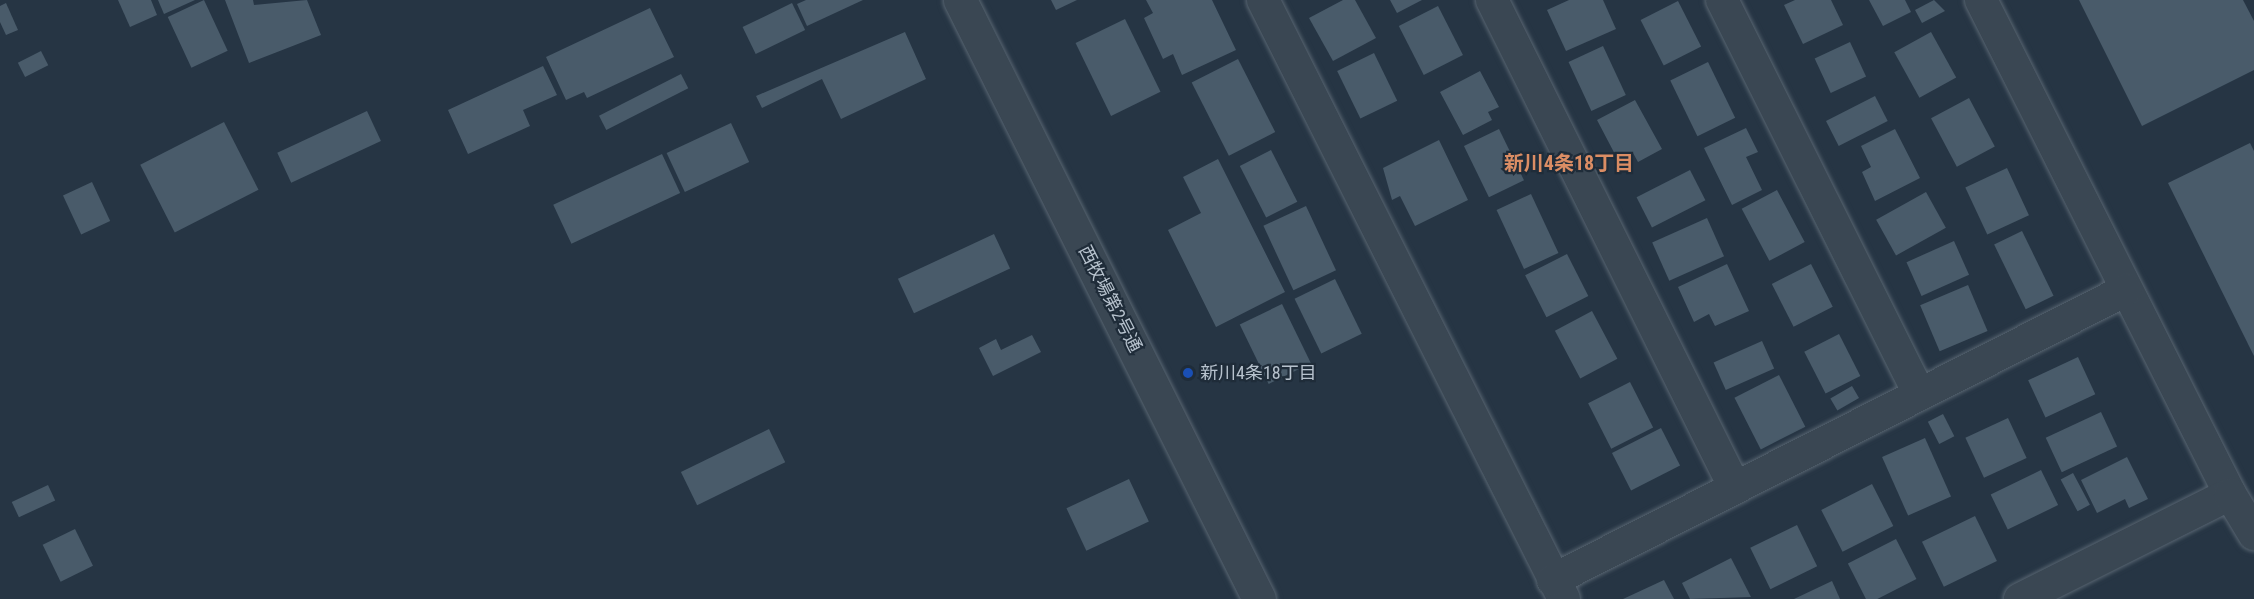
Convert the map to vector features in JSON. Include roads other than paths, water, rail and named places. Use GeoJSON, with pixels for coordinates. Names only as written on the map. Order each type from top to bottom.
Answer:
{"type":"FeatureCollection","features":[{"type":"Feature","properties":{"kind":"street","name":"西牧場第2号通"},"geometry":{"type":"LineString","coordinates":[[960,0],[1259,599]]}},
{"type":"Feature","properties":{"kind":"street"},"geometry":{"type":"LineString","coordinates":[[1263,0],[1558,589],[1735,488],[2126,290]]}},
{"type":"Feature","properties":{"kind":"street"},"geometry":{"type":"LineString","coordinates":[[1492,0],[1735,488]]}},
{"type":"Feature","properties":{"kind":"street"},"geometry":{"type":"LineString","coordinates":[[1722,0],[1919,394]]}},
{"type":"Feature","properties":{"kind":"street"},"geometry":{"type":"LineString","coordinates":[[1981,0],[2230,494],[2254,534]]}},
{"type":"Feature","properties":{"kind":"street"},"geometry":{"type":"LineString","coordinates":[[2036,596],[2230,494]]}},
{"type":"Feature","properties":{"kind":"place","name":"新川4条18丁目"},"geometry":{"type":"Point","coordinates":[1188,373]}},
{"type":"Feature","properties":{"kind":"district","name":"新川4条18丁目"},"geometry":{"type":"Point","coordinates":[1569,163]}}]}
